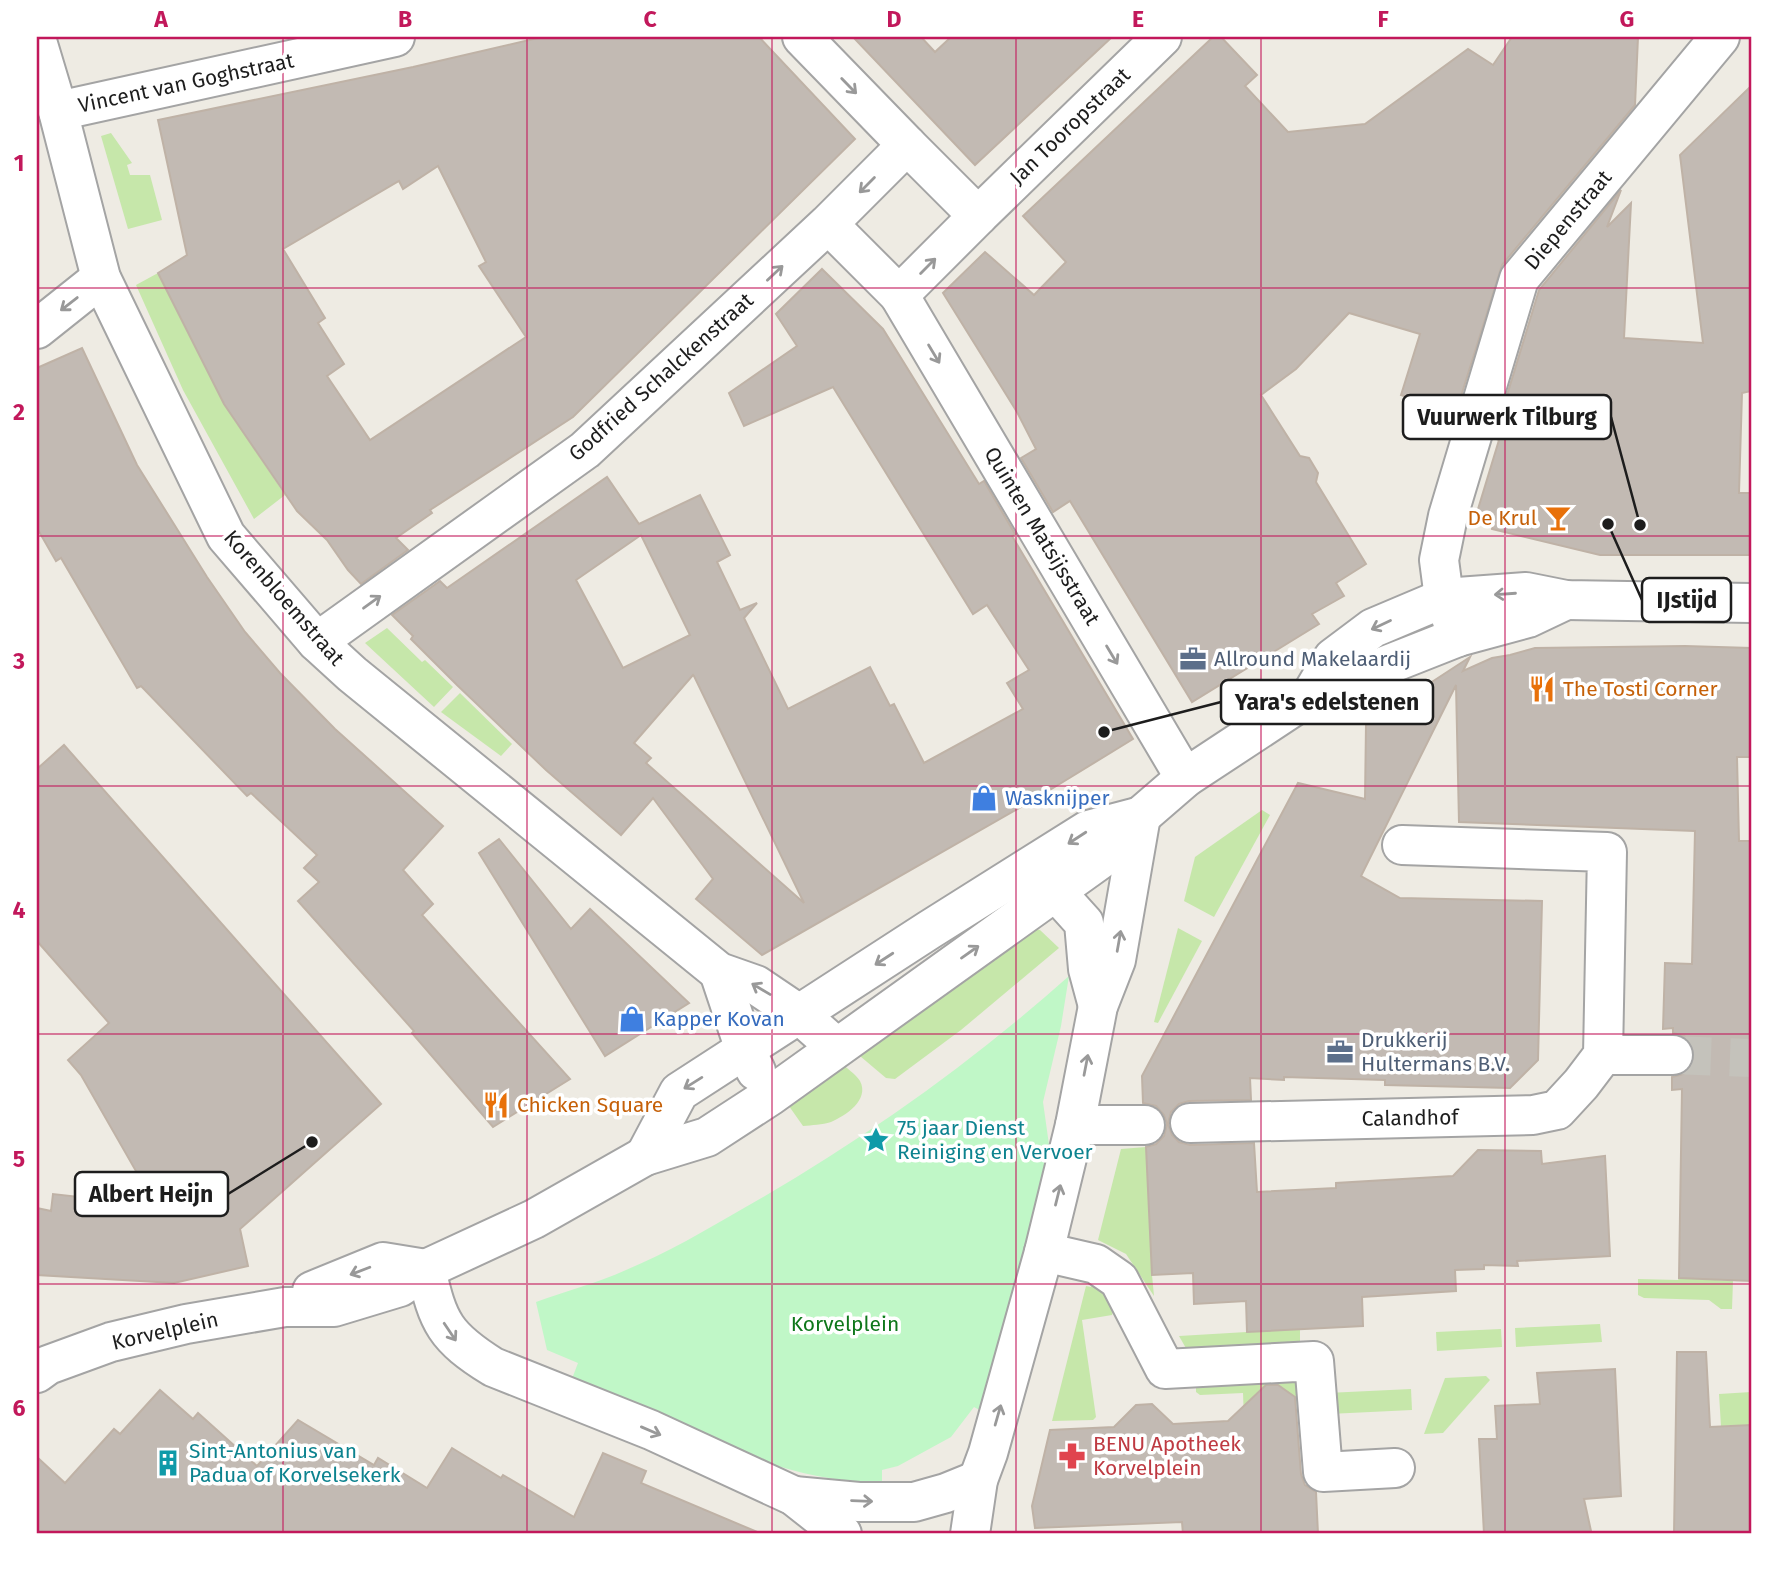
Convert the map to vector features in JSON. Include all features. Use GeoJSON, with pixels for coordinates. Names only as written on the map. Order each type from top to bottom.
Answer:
{"type":"FeatureCollection","features":[{"type":"Feature","properties":{"kind":"street","name":"Vincent van Goghstraat"},"geometry":{"type":"LineString","coordinates":[[58,111],[395,37]]}},
{"type":"Feature","properties":{"kind":"street"},"geometry":{"type":"LineString","coordinates":[[802,37],[978,216]]}},
{"type":"Feature","properties":{"kind":"street","name":"Jan Tooropstraat"},"geometry":{"type":"LineString","coordinates":[[899,295],[1162,37]]}},
{"type":"Feature","properties":{"kind":"street","name":"Diepenstraat"},"geometry":{"type":"LineString","coordinates":[[1458,637],[1444,598],[1439,560],[1448,516],[1519,279],[1720,37]]}},
{"type":"Feature","properties":{"kind":"street","name":"Korenbloemstraat"},"geometry":{"type":"LineString","coordinates":[[37,41],[101,278],[226,536],[317,642],[352,674],[719,971],[756,985],[799,1014],[836,1047]]}},
{"type":"Feature","properties":{"kind":"street","name":"Godfried Schalckenstraat"},"geometry":{"type":"LineString","coordinates":[[317,642],[585,450],[828,224],[907,145]]}},
{"type":"Feature","properties":{"kind":"street","name":"Quinten Matsijsstraat"},"geometry":{"type":"LineString","coordinates":[[828,224],[899,295],[1185,778]]}},
{"type":"Feature","properties":{"kind":"street"},"geometry":{"type":"LineString","coordinates":[[37,329],[101,278]]}},
{"type":"Feature","properties":{"kind":"street","name":"Korvelplein"},"geometry":{"type":"LineString","coordinates":[[1311,695],[1333,658],[1373,628],[1444,598],[1526,593],[1566,600],[1751,603]]}},
{"type":"Feature","properties":{"kind":"street","name":"Korvelplein"},"geometry":{"type":"LineString","coordinates":[[41,1363],[186,1324],[285,1307],[334,1307],[400,1287],[426,1269],[534,1219],[645,1156],[707,1137],[770,1096],[1056,892],[1105,856],[1141,816],[1185,778],[1311,695],[1458,637],[1528,618],[1566,600]]}},
{"type":"Feature","properties":{"kind":"street"},"geometry":{"type":"LineString","coordinates":[[970,1534],[978,1480],[1044,1252],[1075,1125],[1098,1006],[1116,960],[1141,816]]}},
{"type":"Feature","properties":{"kind":"street","name":"Korvelplein"},"geometry":{"type":"LineString","coordinates":[[645,1156],[679,1092],[1088,830],[1141,816]]}},
{"type":"Feature","properties":{"kind":"street"},"geometry":{"type":"LineString","coordinates":[[1402,845],[1607,852],[1603,1055],[1673,1055]]}},
{"type":"Feature","properties":{"kind":"street"},"geometry":{"type":"LineString","coordinates":[[1009,881],[1028,882],[1056,892],[1084,923],[1088,969],[1098,1006]]}},
{"type":"Feature","properties":{"kind":"street"},"geometry":{"type":"LineString","coordinates":[[719,971],[745,1051],[770,1096]]}},
{"type":"Feature","properties":{"kind":"street","name":"Calandhof"},"geometry":{"type":"LineString","coordinates":[[1190,1123],[1534,1115],[1557,1110],[1603,1055]]}},
{"type":"Feature","properties":{"kind":"street"},"geometry":{"type":"LineString","coordinates":[[1075,1125],[1144,1125]]}},
{"type":"Feature","properties":{"kind":"street"},"geometry":{"type":"LineString","coordinates":[[1044,1252],[1096,1264],[1119,1280],[1165,1369],[1314,1361],[1323,1472],[1395,1468]]}},
{"type":"Feature","properties":{"kind":"street"},"geometry":{"type":"LineString","coordinates":[[426,1269],[434,1306],[454,1339],[493,1367],[651,1430],[794,1496],[842,1534]]}},
{"type":"Feature","properties":{"kind":"street"},"geometry":{"type":"LineString","coordinates":[[794,1496],[859,1502],[914,1502],[978,1480]]}},
{"type":"Feature","properties":{"kind":"green space"},"geometry":{"type":"Polygon","coordinates":[[[111,133],[132,163],[127,165],[130,175],[150,175],[162,220],[128,229],[101,136],[111,133]]]}},
{"type":"Feature","properties":{"kind":"green space"},"geometry":{"type":"Polygon","coordinates":[[[158,273],[224,404],[285,495],[254,519],[183,390],[136,285],[158,273]]]}},
{"type":"Feature","properties":{"kind":"green space"},"geometry":{"type":"Polygon","coordinates":[[[387,628],[453,687],[434,707],[365,643],[387,628]]]}},
{"type":"Feature","properties":{"kind":"green space"},"geometry":{"type":"Polygon","coordinates":[[[460,693],[512,744],[501,756],[441,712],[460,693]]]}},
{"type":"Feature","properties":{"kind":"green space"},"geometry":{"type":"Polygon","coordinates":[[[1262,810],[1270,815],[1214,917],[1184,901],[1195,857],[1262,810]]]}},
{"type":"Feature","properties":{"kind":"green space"},"geometry":{"type":"Polygon","coordinates":[[[1027,927],[1040,930],[1059,948],[961,1030],[895,1079],[886,1078],[854,1051],[1027,927]]]}},
{"type":"Feature","properties":{"kind":"green space"},"geometry":{"type":"Polygon","coordinates":[[[1178,928],[1202,941],[1158,1023],[1154,1022],[1178,928]]]}},
{"type":"Feature","properties":{"kind":"green space","name":"Korvelplein"},"geometry":{"type":"Polygon","coordinates":[[[1069,976],[1061,1026],[1043,1102],[1051,1159],[985,1413],[974,1407],[951,1437],[898,1466],[882,1470],[882,1482],[856,1481],[783,1468],[713,1443],[570,1384],[578,1363],[547,1350],[536,1302],[604,1279],[656,1256],[787,1183],[871,1129],[953,1071],[1069,976]]]}},
{"type":"Feature","properties":{"kind":"green space"},"geometry":{"type":"Polygon","coordinates":[[[840,1062],[860,1081],[862,1095],[859,1101],[843,1116],[831,1122],[803,1126],[784,1099],[840,1062]]]}},
{"type":"Feature","properties":{"kind":"green space"},"geometry":{"type":"Polygon","coordinates":[[[1146,1147],[1154,1296],[1126,1254],[1098,1240],[1121,1149],[1146,1147]]]}},
{"type":"Feature","properties":{"kind":"green space"},"geometry":{"type":"Polygon","coordinates":[[[1638,1279],[1733,1281],[1732,1309],[1721,1309],[1709,1300],[1644,1298],[1638,1295],[1638,1279]]]}},
{"type":"Feature","properties":{"kind":"green space"},"geometry":{"type":"Polygon","coordinates":[[[1092,1283],[1099,1285],[1114,1309],[1112,1315],[1082,1320],[1096,1417],[1093,1420],[1052,1421],[1086,1286],[1091,1287],[1092,1283]]]}},
{"type":"Feature","properties":{"kind":"green space"},"geometry":{"type":"Polygon","coordinates":[[[1600,1324],[1602,1342],[1516,1347],[1515,1328],[1600,1324]]]}},
{"type":"Feature","properties":{"kind":"green space"},"geometry":{"type":"Polygon","coordinates":[[[1300,1329],[1300,1342],[1297,1344],[1187,1350],[1179,1336],[1300,1329]]]}},
{"type":"Feature","properties":{"kind":"green space"},"geometry":{"type":"Polygon","coordinates":[[[1501,1329],[1502,1347],[1437,1351],[1436,1332],[1501,1329]]]}},
{"type":"Feature","properties":{"kind":"green space"},"geometry":{"type":"Polygon","coordinates":[[[1486,1376],[1490,1380],[1443,1433],[1424,1434],[1445,1378],[1486,1376]]]}},
{"type":"Feature","properties":{"kind":"green space"},"geometry":{"type":"Polygon","coordinates":[[[1291,1377],[1299,1383],[1305,1415],[1298,1416],[1296,1398],[1281,1387],[1263,1388],[1244,1420],[1243,1393],[1200,1395],[1196,1392],[1196,1385],[1291,1377]]]}},
{"type":"Feature","properties":{"kind":"green space"},"geometry":{"type":"Polygon","coordinates":[[[1411,1389],[1412,1410],[1329,1414],[1327,1393],[1411,1389]]]}},
{"type":"Feature","properties":{"kind":"green space"},"geometry":{"type":"Polygon","coordinates":[[[1751,1392],[1751,1425],[1721,1426],[1719,1394],[1751,1392]]]}},
{"type":"Feature","properties":{"kind":"building"},"geometry":{"type":"Polygon","coordinates":[[[542,37],[759,37],[855,139],[573,417],[430,510],[432,513],[396,538],[408,550],[361,584],[327,540],[297,511],[224,404],[158,273],[187,255],[158,120],[542,37]],[[438,166],[403,189],[399,181],[283,249],[325,318],[318,323],[344,364],[327,376],[370,440],[526,337],[479,266],[486,262],[438,166]]]}},
{"type":"Feature","properties":{"kind":"building"},"geometry":{"type":"Polygon","coordinates":[[[853,37],[921,37],[935,52],[951,37],[1112,37],[975,165],[853,37]]]}},
{"type":"Feature","properties":{"kind":"building"},"geometry":{"type":"Polygon","coordinates":[[[1213,37],[1221,37],[1257,75],[1245,86],[1288,132],[1365,124],[1468,49],[1493,65],[1512,37],[1638,37],[1635,105],[1502,265],[1453,422],[1412,409],[1414,399],[1401,395],[1420,334],[1349,313],[1296,369],[1261,395],[1300,456],[1309,458],[1318,473],[1316,482],[1366,564],[1336,583],[1344,596],[1312,614],[1319,624],[1192,702],[1070,501],[1053,512],[1021,458],[1036,449],[1017,412],[943,293],[985,252],[1034,295],[1066,262],[1023,216],[1213,37]]]}},
{"type":"Feature","properties":{"kind":"building"},"geometry":{"type":"Polygon","coordinates":[[[1751,86],[1751,391],[1742,393],[1739,493],[1751,493],[1751,555],[1600,555],[1492,529],[1493,523],[1475,519],[1499,440],[1494,438],[1539,290],[1621,190],[1607,227],[1631,203],[1624,338],[1703,343],[1680,155],[1751,86]]]}},
{"type":"Feature","properties":{"kind":"building"},"geometry":{"type":"Polygon","coordinates":[[[822,269],[883,329],[979,484],[984,481],[1015,534],[1012,536],[1133,739],[1040,796],[762,955],[696,899],[713,879],[653,798],[621,835],[546,770],[457,685],[411,639],[413,636],[392,615],[440,581],[447,588],[607,477],[639,524],[700,495],[730,555],[717,562],[740,610],[757,603],[744,618],[788,709],[870,667],[890,706],[894,704],[924,763],[1023,709],[1007,683],[1029,670],[987,605],[973,614],[833,387],[744,426],[729,393],[797,346],[776,314],[822,269]],[[641,535],[576,580],[623,668],[690,635],[641,535]],[[694,676],[634,743],[651,758],[646,763],[804,903],[694,676]]]}},
{"type":"Feature","properties":{"kind":"building"},"geometry":{"type":"Polygon","coordinates":[[[82,348],[137,465],[245,632],[280,673],[335,729],[443,826],[403,870],[433,904],[422,915],[570,1079],[493,1127],[412,1033],[414,1031],[298,901],[319,882],[304,868],[317,855],[251,793],[247,796],[141,686],[137,688],[61,558],[56,561],[37,528],[37,368],[82,348]]]}},
{"type":"Feature","properties":{"kind":"building"},"geometry":{"type":"Polygon","coordinates":[[[1535,648],[1751,648],[1751,757],[1737,757],[1739,841],[1751,841],[1751,1281],[1679,1278],[1682,1089],[1672,1090],[1672,1077],[1683,1074],[1692,1066],[1695,1054],[1692,1045],[1684,1036],[1673,1033],[1673,1028],[1663,1029],[1665,963],[1692,964],[1695,831],[1459,822],[1456,685],[1361,876],[1400,898],[1542,901],[1538,1060],[1510,1088],[1385,1085],[1385,1080],[1250,1078],[1251,1100],[1189,1101],[1179,1104],[1171,1112],[1168,1124],[1172,1135],[1179,1142],[1190,1145],[1254,1143],[1257,1192],[1336,1188],[1336,1183],[1453,1176],[1478,1150],[1541,1151],[1542,1164],[1605,1156],[1610,1256],[1517,1261],[1518,1266],[1484,1265],[1484,1269],[1455,1270],[1456,1291],[1362,1297],[1363,1326],[1247,1332],[1246,1301],[1194,1304],[1193,1273],[1152,1275],[1146,1147],[1156,1144],[1164,1136],[1167,1124],[1164,1115],[1156,1106],[1143,1103],[1142,1076],[1298,783],[1365,799],[1366,725],[1470,657],[1463,671],[1492,658],[1535,648]]]}},
{"type":"Feature","properties":{"kind":"building"},"geometry":{"type":"Polygon","coordinates":[[[64,745],[381,1104],[240,1229],[248,1266],[174,1283],[37,1275],[37,1208],[51,1211],[53,1194],[79,1197],[80,1187],[148,1192],[81,1075],[68,1060],[109,1023],[37,941],[37,769],[64,745]]]}},
{"type":"Feature","properties":{"kind":"building"},"geometry":{"type":"Polygon","coordinates":[[[499,839],[571,929],[590,909],[689,1003],[605,1056],[479,853],[499,839]]]}},
{"type":"Feature","properties":{"kind":"building"},"geometry":{"type":"Polygon","coordinates":[[[1677,1352],[1706,1352],[1710,1427],[1751,1425],[1751,1534],[1674,1534],[1677,1352]]]}},
{"type":"Feature","properties":{"kind":"building"},"geometry":{"type":"Polygon","coordinates":[[[1615,1369],[1621,1496],[1584,1499],[1591,1531],[1566,1534],[1484,1534],[1479,1439],[1497,1439],[1495,1406],[1540,1404],[1537,1373],[1615,1369]]]}},
{"type":"Feature","properties":{"kind":"building"},"geometry":{"type":"Polygon","coordinates":[[[1266,1385],[1278,1385],[1295,1397],[1301,1474],[1305,1485],[1316,1492],[1318,1534],[1183,1534],[1182,1522],[1035,1528],[1032,1506],[1050,1430],[1114,1427],[1136,1405],[1152,1404],[1173,1424],[1228,1421],[1266,1385]]]}},
{"type":"Feature","properties":{"kind":"building"},"geometry":{"type":"Polygon","coordinates":[[[160,1390],[193,1419],[198,1413],[257,1466],[298,1420],[374,1465],[378,1458],[427,1488],[452,1448],[574,1517],[603,1453],[646,1471],[641,1483],[762,1534],[37,1534],[37,1457],[65,1483],[114,1429],[120,1434],[160,1390]]]}},
{"type":"Feature","properties":{"kind":"tunnel"},"geometry":{"type":"LineString","coordinates":[[1673,1055],[1751,1058]]}},
{"type":"Feature","properties":{"kind":"place","name":"De Krul"},"geometry":{"type":"Point","coordinates":[1558,518]}},
{"type":"Feature","properties":{"kind":"place","name":"IJstijd"},"geometry":{"type":"Point","coordinates":[1608,524]}},
{"type":"Feature","properties":{"kind":"place","name":"Vuurwerk Tilburg"},"geometry":{"type":"Point","coordinates":[1640,525]}},
{"type":"Feature","properties":{"kind":"place","name":"Allround Makelaardij"},"geometry":{"type":"Point","coordinates":[1193,659]}},
{"type":"Feature","properties":{"kind":"place","name":"The Tosti Corner"},"geometry":{"type":"Point","coordinates":[1542,689]}},
{"type":"Feature","properties":{"kind":"place","name":"Yara's edelstenen"},"geometry":{"type":"Point","coordinates":[1104,732]}},
{"type":"Feature","properties":{"kind":"place","name":"Wasknijper"},"geometry":{"type":"Point","coordinates":[984,798]}},
{"type":"Feature","properties":{"kind":"place","name":"Kapper Kovan"},"geometry":{"type":"Point","coordinates":[632,1019]}},
{"type":"Feature","properties":{"kind":"place","name":"Drukkerij Hultermans B.V."},"geometry":{"type":"Point","coordinates":[1340,1052]}},
{"type":"Feature","properties":{"kind":"place","name":"Chicken Square"},"geometry":{"type":"Point","coordinates":[496,1105]}},
{"type":"Feature","properties":{"kind":"place","name":"75 jaar Dienst Reiniging en Vervoer"},"geometry":{"type":"Point","coordinates":[876,1140]}},
{"type":"Feature","properties":{"kind":"place","name":"Albert Heijn"},"geometry":{"type":"Point","coordinates":[312,1142]}},
{"type":"Feature","properties":{"kind":"place","name":"BENU Apotheek Korvelplein"},"geometry":{"type":"Point","coordinates":[1072,1456]}},
{"type":"Feature","properties":{"kind":"place","name":"Sint-Antonius van Padua of Korvelsekerk"},"geometry":{"type":"Point","coordinates":[168,1463]}}]}
